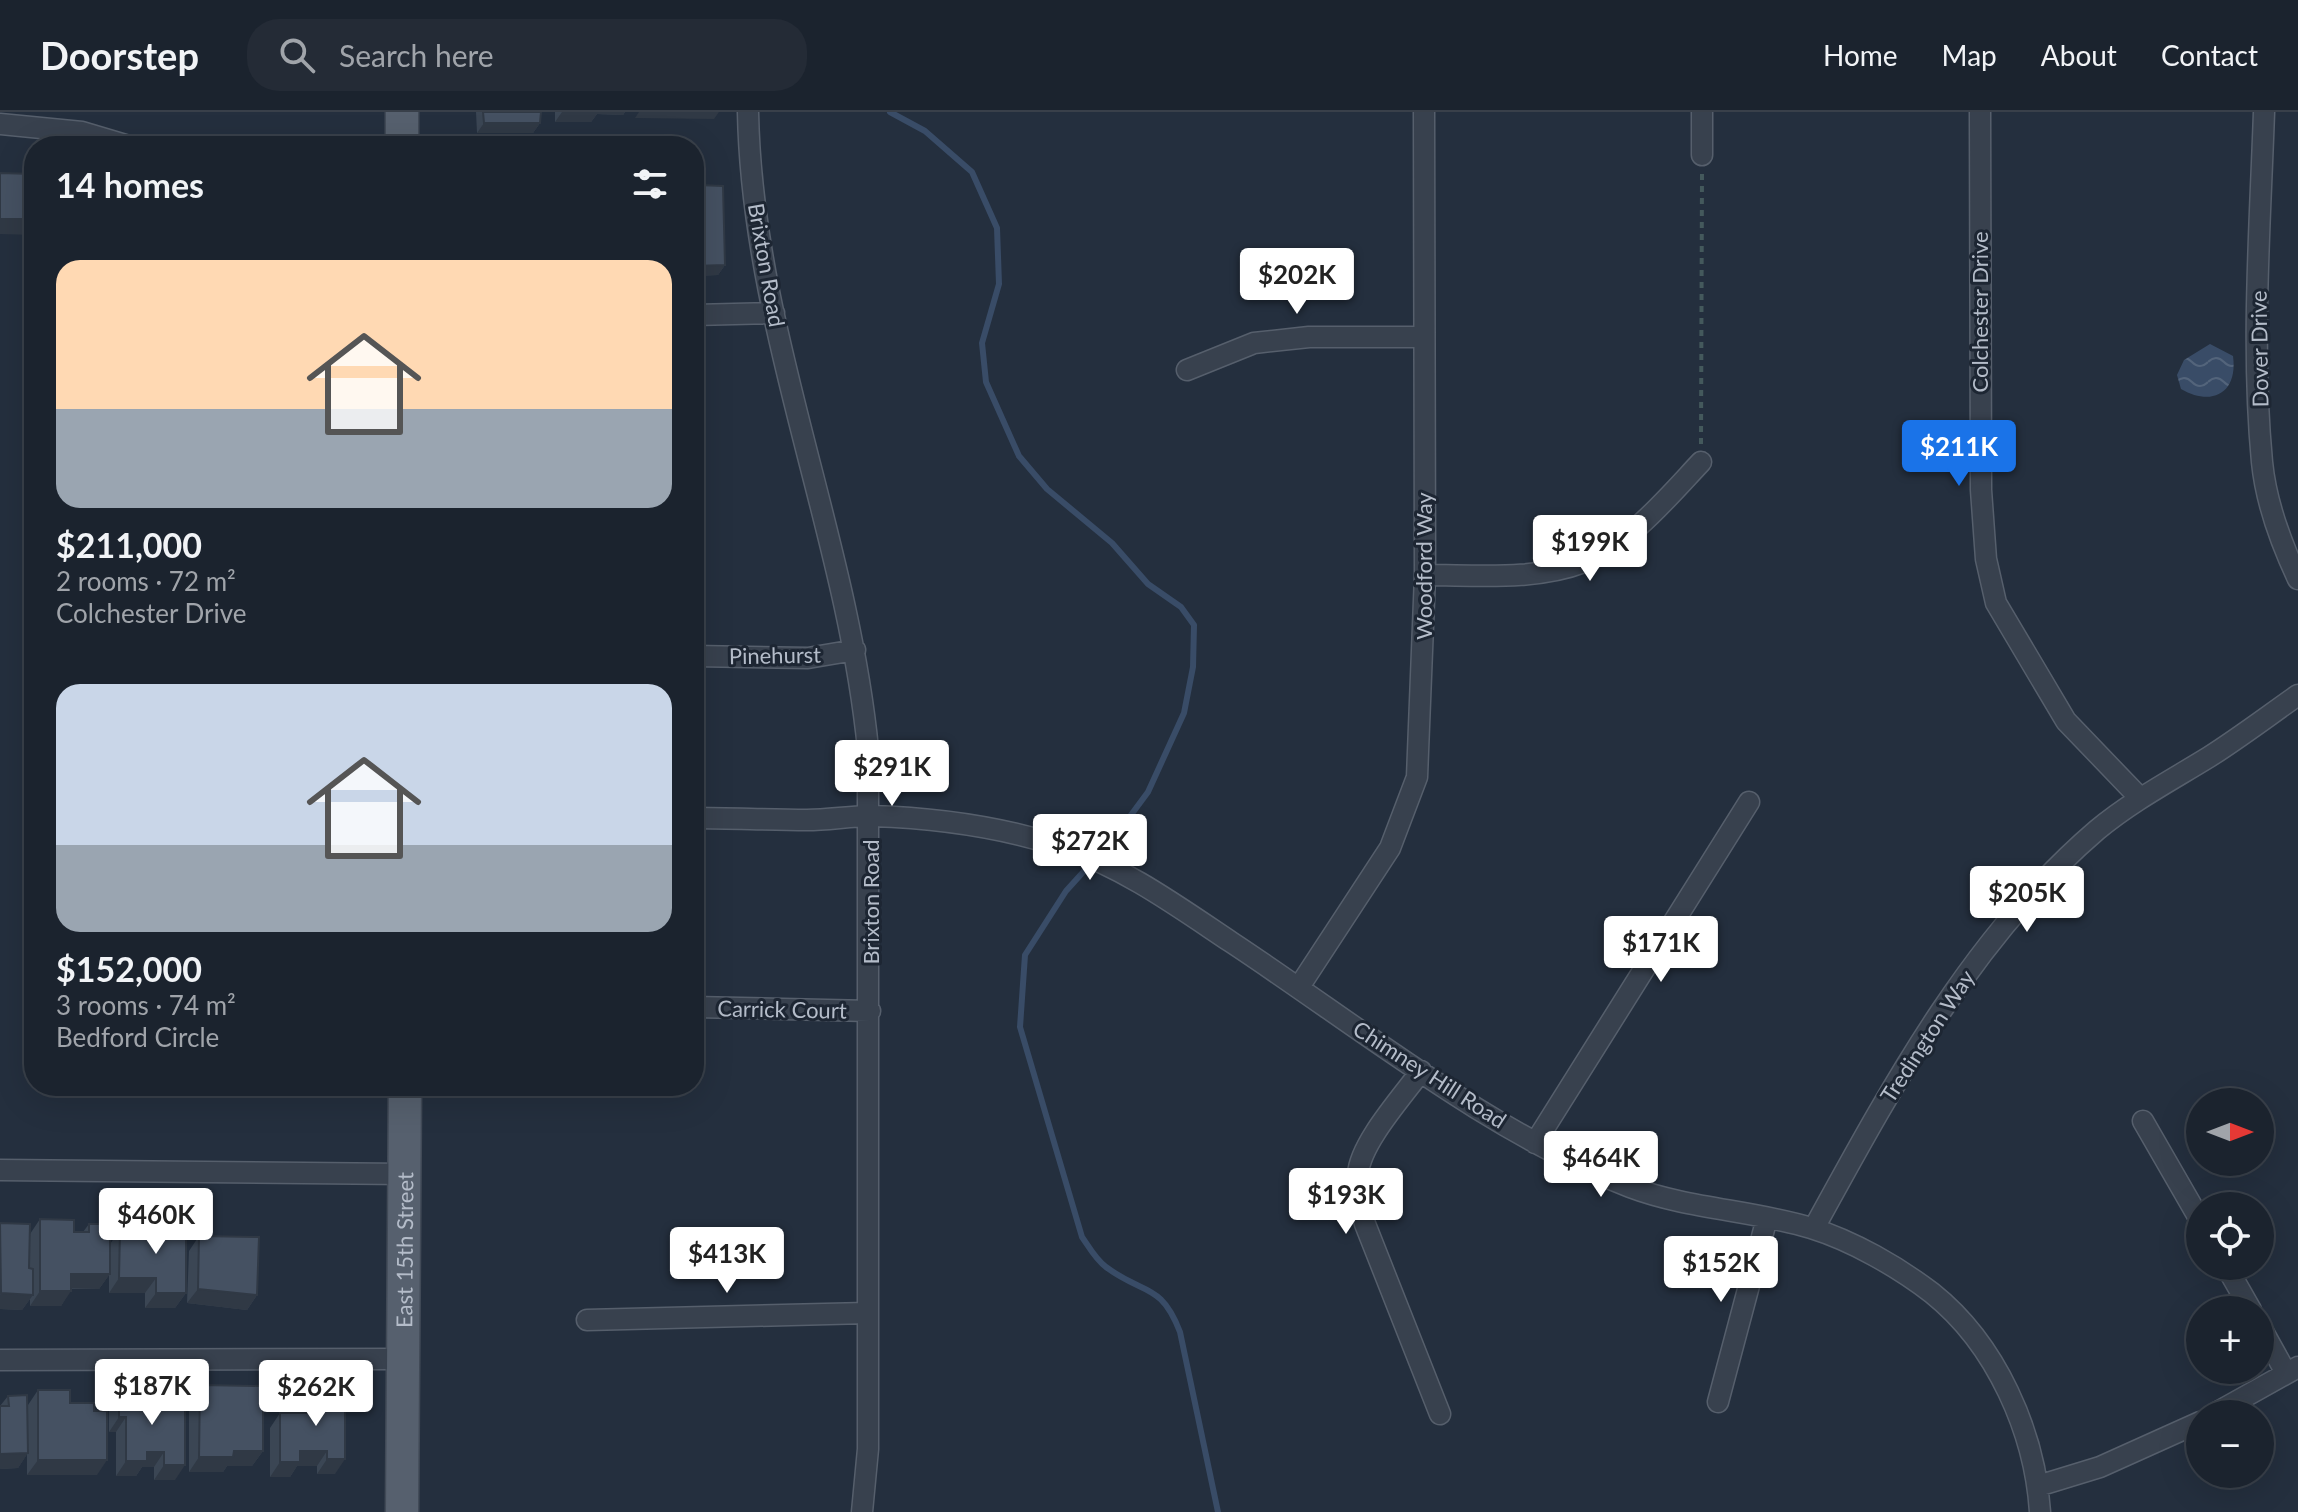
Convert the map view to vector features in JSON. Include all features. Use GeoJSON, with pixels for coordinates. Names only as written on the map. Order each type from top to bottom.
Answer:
{"type":"FeatureCollection","features":[{"type":"Feature","properties":{"kind":"main road"},"geometry":{"type":"LineString","coordinates":[[402,112],[402,136]]}},
{"type":"Feature","properties":{"kind":"main road","name":"East 15th Street"},"geometry":{"type":"LineString","coordinates":[[402,1512],[405,1096]]}},
{"type":"Feature","properties":{"kind":"street","name":"Brixton Road"},"geometry":{"type":"LineString","coordinates":[[748,112],[749,164],[774,313],[855,650],[868,749],[868,1449],[862,1512]]}},
{"type":"Feature","properties":{"kind":"street","name":"Woodford Way"},"geometry":{"type":"LineString","coordinates":[[1299,987],[1390,848],[1417,777],[1425,575],[1422,337],[1424,112]]}},
{"type":"Feature","properties":{"kind":"street"},"geometry":{"type":"LineString","coordinates":[[1702,112],[1702,155]]}},
{"type":"Feature","properties":{"kind":"street","name":"Colchester Drive"},"geometry":{"type":"LineString","coordinates":[[1980,112],[1981,490],[1986,559],[1996,603],[2066,721],[2139,797]]}},
{"type":"Feature","properties":{"kind":"street","name":"Dover Drive"},"geometry":{"type":"LineString","coordinates":[[2264,112],[2257,301],[2262,464],[2279,538],[2298,579]]}},
{"type":"Feature","properties":{"kind":"street"},"geometry":{"type":"LineString","coordinates":[[0,124],[95,136]]}},
{"type":"Feature","properties":{"kind":"street"},"geometry":{"type":"LineString","coordinates":[[704,315],[774,313]]}},
{"type":"Feature","properties":{"kind":"street"},"geometry":{"type":"LineString","coordinates":[[1187,370],[1254,343],[1309,337],[1422,337]]}},
{"type":"Feature","properties":{"kind":"street"},"geometry":{"type":"LineString","coordinates":[[1425,575],[1531,574],[1585,562],[1624,536],[1701,462]]}},
{"type":"Feature","properties":{"kind":"street","name":"Pinehurst"},"geometry":{"type":"LineString","coordinates":[[704,656],[808,658],[855,650]]}},
{"type":"Feature","properties":{"kind":"street","name":"Tredington Way"},"geometry":{"type":"LineString","coordinates":[[1814,1228],[1880,1108],[1961,982],[2003,927],[2057,868],[2139,797],[2210,757],[2298,695]]}},
{"type":"Feature","properties":{"kind":"street"},"geometry":{"type":"LineString","coordinates":[[1535,1143],[1749,802]]}},
{"type":"Feature","properties":{"kind":"street","name":"Chimney Hill Road"},"geometry":{"type":"LineString","coordinates":[[704,818],[811,820],[870,816],[959,824],[1020,835],[1067,848],[1132,876],[1421,1071],[1535,1143],[1636,1190],[1814,1228],[1893,1267],[1933,1294],[1962,1321],[2002,1378],[2023,1427],[2038,1486],[2040,1512]]}},
{"type":"Feature","properties":{"kind":"street","name":"Carrick Court"},"geometry":{"type":"LineString","coordinates":[[704,1007],[870,1011]]}},
{"type":"Feature","properties":{"kind":"street"},"geometry":{"type":"LineString","coordinates":[[1421,1071],[1375,1135],[1358,1170],[1358,1194],[1365,1224],[1440,1414]]}},
{"type":"Feature","properties":{"kind":"street"},"geometry":{"type":"LineString","coordinates":[[2143,1121],[2186,1196]]}},
{"type":"Feature","properties":{"kind":"street"},"geometry":{"type":"LineString","coordinates":[[0,1170],[405,1174]]}},
{"type":"Feature","properties":{"kind":"street"},"geometry":{"type":"LineString","coordinates":[[1718,1402],[1767,1218]]}},
{"type":"Feature","properties":{"kind":"street"},"geometry":{"type":"LineString","coordinates":[[587,1320],[867,1313]]}},
{"type":"Feature","properties":{"kind":"street"},"geometry":{"type":"LineString","coordinates":[[2239,1400],[2292,1370],[2274,1345]]}},
{"type":"Feature","properties":{"kind":"street"},"geometry":{"type":"LineString","coordinates":[[0,1360],[403,1359]]}},
{"type":"Feature","properties":{"kind":"street"},"geometry":{"type":"LineString","coordinates":[[2038,1486],[2100,1467],[2186,1428]]}},
{"type":"Feature","properties":{"kind":"path"},"geometry":{"type":"LineString","coordinates":[[1701,462],[1702,155]]}},
{"type":"Feature","properties":{"kind":"water"},"geometry":{"type":"Polygon","coordinates":[[[2210,344],[2233,356],[2233,369],[2227,387],[2220,393],[2203,397],[2181,389],[2177,375],[2184,360],[2210,344]]]}},
{"type":"Feature","properties":{"kind":"building"},"geometry":{"type":"Polygon","coordinates":[[[483,112],[541,112],[540,123],[484,123],[483,112]]]}},
{"type":"Feature","properties":{"kind":"building"},"geometry":{"type":"Polygon","coordinates":[[[0,173],[24,174],[24,219],[0,219],[0,173]]]}},
{"type":"Feature","properties":{"kind":"building"},"geometry":{"type":"Polygon","coordinates":[[[704,185],[723,186],[725,265],[704,266],[704,185]]]}},
{"type":"Feature","properties":{"kind":"building"},"geometry":{"type":"Polygon","coordinates":[[[40,1219],[74,1220],[74,1232],[89,1232],[89,1224],[110,1224],[110,1274],[71,1274],[71,1291],[40,1291],[40,1219]]]}},
{"type":"Feature","properties":{"kind":"building"},"geometry":{"type":"Polygon","coordinates":[[[152,1221],[186,1221],[186,1293],[156,1293],[156,1278],[119,1278],[120,1230],[139,1230],[139,1236],[152,1236],[152,1221]]]}},
{"type":"Feature","properties":{"kind":"building"},"geometry":{"type":"Polygon","coordinates":[[[0,1223],[30,1224],[29,1268],[33,1269],[33,1295],[1,1293],[0,1223]]]}},
{"type":"Feature","properties":{"kind":"building"},"geometry":{"type":"Polygon","coordinates":[[[199,1236],[259,1237],[257,1295],[198,1289],[199,1236]]]}},
{"type":"Feature","properties":{"kind":"building"},"geometry":{"type":"Polygon","coordinates":[[[321,1383],[345,1383],[345,1459],[327,1459],[327,1451],[300,1451],[300,1462],[280,1462],[280,1413],[321,1413],[321,1383]]]}},
{"type":"Feature","properties":{"kind":"building"},"geometry":{"type":"Polygon","coordinates":[[[200,1385],[263,1386],[263,1451],[234,1451],[233,1457],[199,1457],[200,1385]]]}},
{"type":"Feature","properties":{"kind":"building"},"geometry":{"type":"Polygon","coordinates":[[[119,1388],[153,1388],[153,1402],[171,1402],[171,1409],[185,1409],[185,1465],[164,1465],[164,1452],[147,1452],[147,1461],[126,1461],[126,1417],[119,1417],[119,1388]]]}},
{"type":"Feature","properties":{"kind":"building"},"geometry":{"type":"Polygon","coordinates":[[[38,1390],[70,1390],[70,1403],[94,1403],[94,1411],[107,1411],[107,1460],[38,1460],[38,1390]]]}},
{"type":"Feature","properties":{"kind":"building"},"geometry":{"type":"Polygon","coordinates":[[[27,1395],[28,1453],[0,1454],[0,1406],[9,1406],[8,1396],[27,1395]]]}},
{"type":"Feature","properties":{"kind":"waterway"},"geometry":{"type":"LineString","coordinates":[[890,112],[925,131],[972,172],[997,228],[999,284],[982,343],[986,382],[1019,456],[1047,489],[1112,543],[1148,584],[1181,607],[1194,625],[1193,667],[1184,713],[1148,792],[1114,838],[1066,891],[1025,955],[1020,1027],[1082,1237],[1106,1267],[1158,1297],[1173,1316],[1180,1332],[1218,1512]]}}]}
